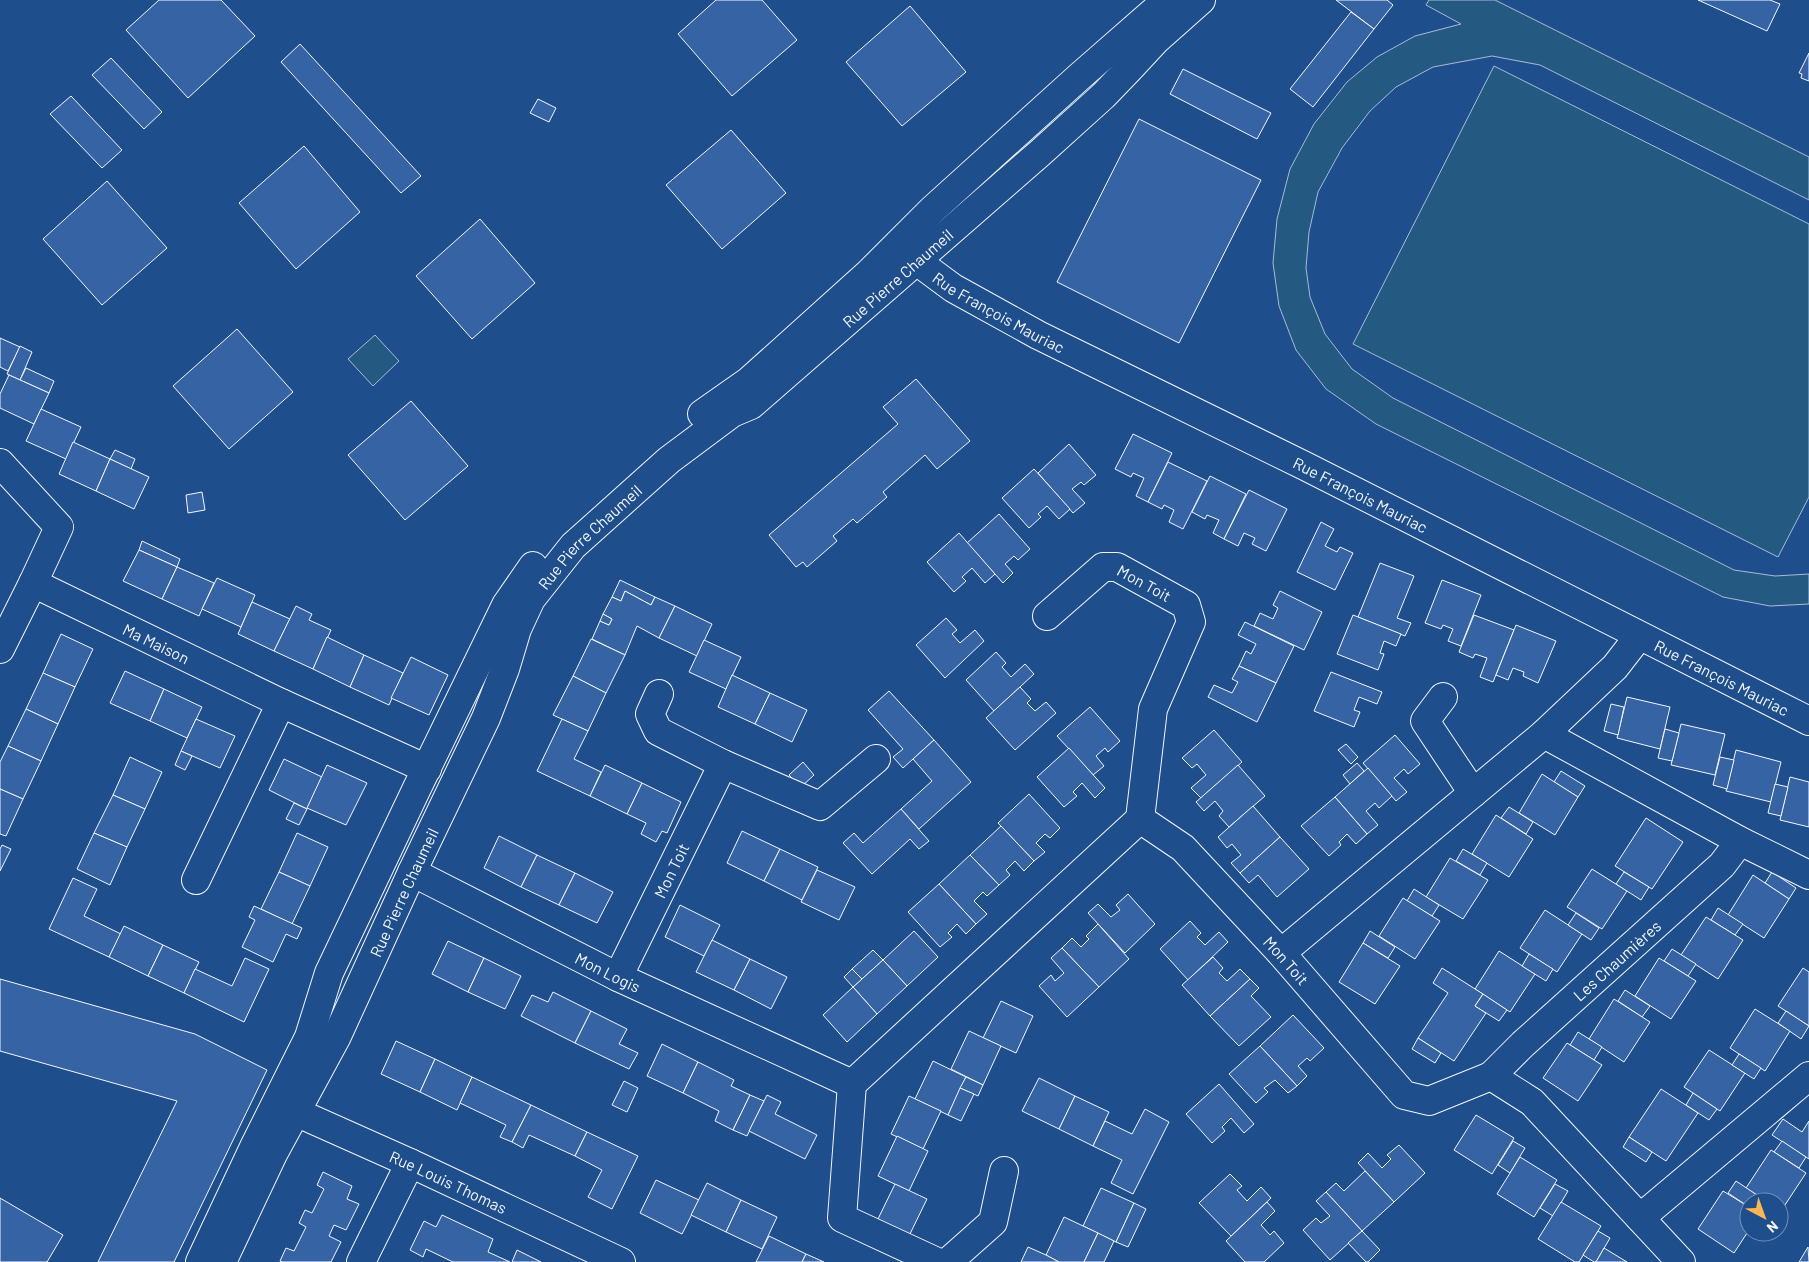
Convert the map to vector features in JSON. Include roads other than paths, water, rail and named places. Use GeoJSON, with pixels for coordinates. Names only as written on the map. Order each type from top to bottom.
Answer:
{"type":"FeatureCollection","features":[{"type":"Feature","properties":{"kind":"street","name":"Rue Pierre Chaumeil"},"geometry":{"type":"LineString","coordinates":[[222,1262],[273,1154],[329,973],[506,605],[540,555],[559,534],[658,448],[749,380],[868,274],[910,250],[932,210],[1167,0]]}},
{"type":"Feature","properties":{"kind":"street","name":"Rue Pierre Chaumeil"},"geometry":{"type":"LineString","coordinates":[[200,1262],[286,1108],[337,1036],[412,872],[486,718],[505,669],[517,630],[531,600],[573,546],[669,460],[732,413],[751,405],[910,250],[1103,96],[1156,40],[1201,0]]}},
{"type":"Feature","properties":{"kind":"street","name":"Rue François Mauriac"},"geometry":{"type":"LineString","coordinates":[[910,250],[926,268],[954,288],[1038,335],[1314,471],[1809,721]]}},
{"type":"Feature","properties":{"kind":"street"},"geometry":{"type":"LineString","coordinates":[[0,463],[59,527],[0,649]]}},
{"type":"Feature","properties":{"kind":"street","name":"Mon Toit"},"geometry":{"type":"LineString","coordinates":[[1046,616],[1103,567],[1117,567],[1186,605],[1191,622],[1153,709],[1140,819],[1183,848],[1281,953],[1404,1096],[1429,1101]]}},
{"type":"Feature","properties":{"kind":"street","name":"Ma Maison"},"geometry":{"type":"LineString","coordinates":[[32,583],[281,703],[427,769]]}},
{"type":"Feature","properties":{"kind":"street"},"geometry":{"type":"LineString","coordinates":[[1281,953],[1544,734],[1615,666],[1639,636]]}},
{"type":"Feature","properties":{"kind":"street"},"geometry":{"type":"LineString","coordinates":[[659,694],[650,714],[658,731],[723,764],[820,806],[876,759]]}},
{"type":"Feature","properties":{"kind":"street"},"geometry":{"type":"LineString","coordinates":[[1443,698],[1424,721],[1473,793]]}},
{"type":"Feature","properties":{"kind":"street"},"geometry":{"type":"LineString","coordinates":[[196,880],[281,703]]}},
{"type":"Feature","properties":{"kind":"street"},"geometry":{"type":"LineString","coordinates":[[1544,734],[1740,841],[1809,875]]}},
{"type":"Feature","properties":{"kind":"street","name":"Mon Toit"},"geometry":{"type":"LineString","coordinates":[[618,977],[723,764]]}},
{"type":"Feature","properties":{"kind":"street"},"geometry":{"type":"LineString","coordinates":[[427,769],[441,812]]}},
{"type":"Feature","properties":{"kind":"street"},"geometry":{"type":"LineString","coordinates":[[937,1262],[842,1218],[852,1084],[1140,819]]}},
{"type":"Feature","properties":{"kind":"street","name":"Les Chaumières"},"geometry":{"type":"LineString","coordinates":[[1429,1101],[1491,1076],[1523,1044],[1722,865],[1740,841]]}},
{"type":"Feature","properties":{"kind":"street"},"geometry":{"type":"LineString","coordinates":[[367,893],[412,872]]}},
{"type":"Feature","properties":{"kind":"street","name":"Mon Logis"},"geometry":{"type":"LineString","coordinates":[[412,872],[618,977],[852,1084]]}},
{"type":"Feature","properties":{"kind":"street"},"geometry":{"type":"LineString","coordinates":[[1491,1076],[1532,1102],[1681,1262]]}},
{"type":"Feature","properties":{"kind":"street"},"geometry":{"type":"LineString","coordinates":[[1640,1218],[1809,1076]]}},
{"type":"Feature","properties":{"kind":"street","name":"Rue Louis Thomas"},"geometry":{"type":"LineString","coordinates":[[286,1108],[410,1163],[621,1262]]}},
{"type":"Feature","properties":{"kind":"street"},"geometry":{"type":"LineString","coordinates":[[361,1262],[410,1163]]}},
{"type":"Feature","properties":{"kind":"street"},"geometry":{"type":"LineString","coordinates":[[948,1262],[993,1222],[1004,1171]]}}]}
